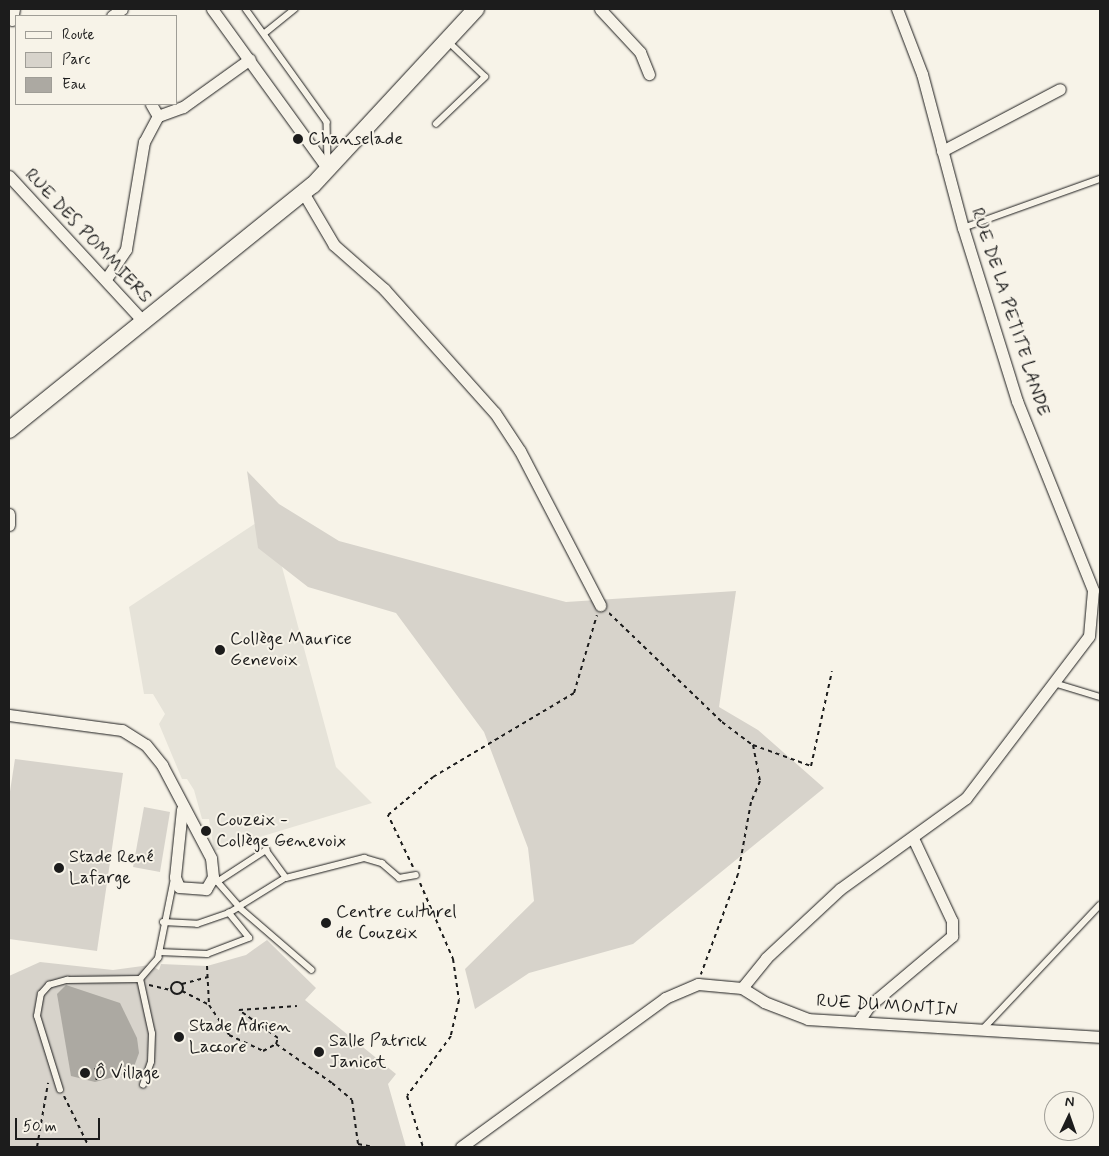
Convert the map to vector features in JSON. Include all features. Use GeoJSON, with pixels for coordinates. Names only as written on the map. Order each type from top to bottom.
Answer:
{"type":"FeatureCollection","features":[{"type":"Feature","properties":{"kind":"street"},"geometry":{"type":"LineString","coordinates":[[212,9],[328,169]]}},
{"type":"Feature","properties":{"kind":"street"},"geometry":{"type":"LineString","coordinates":[[9,430],[141,319],[218,264],[304,194],[476,9]]}},
{"type":"Feature","properties":{"kind":"street"},"geometry":{"type":"LineString","coordinates":[[600,9],[640,52],[649,74]]}},
{"type":"Feature","properties":{"kind":"street","name":"RUE DE LA PETITE LANDE"},"geometry":{"type":"LineString","coordinates":[[742,988],[766,958],[840,889],[966,798],[1054,683],[1095,636],[1093,590],[1017,401],[963,228],[922,74],[897,9]]}},
{"type":"Feature","properties":{"kind":"street"},"geometry":{"type":"LineString","coordinates":[[106,278],[126,249],[144,142],[158,116],[182,107],[250,59]]}},
{"type":"Feature","properties":{"kind":"street"},"geometry":{"type":"LineString","coordinates":[[942,151],[1060,89]]}},
{"type":"Feature","properties":{"kind":"street"},"geometry":{"type":"LineString","coordinates":[[152,105],[158,116]]}},
{"type":"Feature","properties":{"kind":"street","name":"RUE DES POMMIERS"},"geometry":{"type":"LineString","coordinates":[[9,176],[106,278],[141,319]]}},
{"type":"Feature","properties":{"kind":"street"},"geometry":{"type":"LineString","coordinates":[[304,194],[334,245],[384,289],[495,413],[520,451],[600,605]]}},
{"type":"Feature","properties":{"kind":"street"},"geometry":{"type":"LineString","coordinates":[[9,514],[9,525]]}},
{"type":"Feature","properties":{"kind":"street"},"geometry":{"type":"LineString","coordinates":[[9,714],[122,730],[146,745],[162,765],[182,809],[210,858],[215,880],[206,890],[192,891],[179,888],[175,877],[182,809]]}},
{"type":"Feature","properties":{"kind":"street"},"geometry":{"type":"LineString","coordinates":[[858,1022],[869,1006],[952,936],[952,921],[913,838]]}},
{"type":"Feature","properties":{"kind":"street","name":"RUE DU MONTIN"},"geometry":{"type":"LineString","coordinates":[[461,1147],[665,998],[698,984],[742,988],[764,1002],[808,1019],[1100,1037]]}},
{"type":"Feature","properties":{"kind":"lane"},"geometry":{"type":"LineString","coordinates":[[246,9],[327,122],[328,169]]}},
{"type":"Feature","properties":{"kind":"lane"},"geometry":{"type":"LineString","coordinates":[[265,33],[295,9]]}},
{"type":"Feature","properties":{"kind":"lane"},"geometry":{"type":"LineString","coordinates":[[436,124],[485,77],[446,40]]}},
{"type":"Feature","properties":{"kind":"lane"},"geometry":{"type":"LineString","coordinates":[[963,228],[1100,178]]}},
{"type":"Feature","properties":{"kind":"lane"},"geometry":{"type":"LineString","coordinates":[[1054,683],[1100,697]]}},
{"type":"Feature","properties":{"kind":"lane"},"geometry":{"type":"LineString","coordinates":[[286,878],[266,850],[215,880],[239,907],[312,970]]}},
{"type":"Feature","properties":{"kind":"lane"},"geometry":{"type":"LineString","coordinates":[[164,922],[197,924],[229,913],[286,878],[364,858],[382,863],[399,878],[416,875]]}},
{"type":"Feature","properties":{"kind":"lane"},"geometry":{"type":"LineString","coordinates":[[141,982],[156,965],[175,877]]}},
{"type":"Feature","properties":{"kind":"lane"},"geometry":{"type":"LineString","coordinates":[[983,1030],[1100,905]]}},
{"type":"Feature","properties":{"kind":"lane"},"geometry":{"type":"LineString","coordinates":[[159,952],[207,954],[248,938],[229,913]]}},
{"type":"Feature","properties":{"kind":"lane"},"geometry":{"type":"LineString","coordinates":[[60,1090],[37,1016],[37,1005],[48,985],[67,980],[141,982]]}},
{"type":"Feature","properties":{"kind":"lane"},"geometry":{"type":"LineString","coordinates":[[141,982],[152,1042],[144,1085]]}},
{"type":"Feature","properties":{"kind":"path"},"geometry":{"type":"LineString","coordinates":[[423,1147],[407,1096],[451,1036],[459,1000],[453,959],[388,815],[433,777],[574,693],[600,605],[722,722],[753,745],[811,766],[832,671]]}},
{"type":"Feature","properties":{"kind":"path"},"geometry":{"type":"LineString","coordinates":[[698,984],[713,933],[738,874],[751,802],[760,780],[753,745]]}},
{"type":"Feature","properties":{"kind":"path"},"geometry":{"type":"LineString","coordinates":[[208,966],[209,1005]]}},
{"type":"Feature","properties":{"kind":"path"},"geometry":{"type":"LineString","coordinates":[[171,990],[173,983],[182,984],[208,977]]}},
{"type":"Feature","properties":{"kind":"path"},"geometry":{"type":"LineString","coordinates":[[141,982],[171,990],[177,994],[182,991]]}},
{"type":"Feature","properties":{"kind":"path"},"geometry":{"type":"LineString","coordinates":[[182,984],[182,991]]}},
{"type":"Feature","properties":{"kind":"path"},"geometry":{"type":"LineString","coordinates":[[182,991],[209,1005],[237,1042],[263,1051],[276,1044],[278,1038],[239,1010],[297,1006]]}},
{"type":"Feature","properties":{"kind":"path"},"geometry":{"type":"LineString","coordinates":[[276,1044],[350,1097],[358,1144],[374,1147]]}},
{"type":"Feature","properties":{"kind":"path"},"geometry":{"type":"LineString","coordinates":[[37,1147],[52,1061]]}},
{"type":"Feature","properties":{"kind":"path"},"geometry":{"type":"LineString","coordinates":[[95,1068],[97,1082]]}},
{"type":"Feature","properties":{"kind":"path"},"geometry":{"type":"LineString","coordinates":[[60,1090],[89,1147]]}},
{"type":"Feature","properties":{"kind":"shaded area","name":"Collège Maurice Genevoix"},"geometry":{"type":"Polygon","coordinates":[[[268,515],[336,767],[372,803],[214,851],[209,819],[202,819],[194,790],[187,779],[182,779],[159,724],[165,714],[153,694],[144,694],[129,607],[268,515]]]}},
{"type":"Feature","properties":{"kind":"green space"},"geometry":{"type":"Polygon","coordinates":[[[247,471],[279,504],[339,541],[566,602],[736,591],[719,707],[758,730],[824,788],[633,944],[529,973],[475,1009],[465,969],[534,901],[528,848],[484,732],[396,613],[308,587],[258,548],[247,471]]]}},
{"type":"Feature","properties":{"kind":"green space","name":"Stade René Lafarge"},"geometry":{"type":"Polygon","coordinates":[[[15,759],[123,773],[97,951],[9,939],[9,798],[15,759]]]}},
{"type":"Feature","properties":{"kind":"green space"},"geometry":{"type":"Polygon","coordinates":[[[144,807],[170,812],[160,872],[133,867],[144,807]]]}},
{"type":"Feature","properties":{"kind":"green space","name":"Stade Adrien Laccore"},"geometry":{"type":"Polygon","coordinates":[[[267,940],[316,988],[305,1000],[396,1074],[388,1084],[406,1147],[9,1147],[9,976],[40,962],[113,970],[150,965],[159,970],[161,964],[207,966],[246,955],[267,940]]]}},
{"type":"Feature","properties":{"kind":"water"},"geometry":{"type":"Polygon","coordinates":[[[66,985],[120,1003],[137,1038],[139,1053],[132,1072],[95,1082],[71,1076],[57,994],[66,985]]]}},
{"type":"Feature","properties":{"kind":"place","name":"Chanselade"},"geometry":{"type":"Point","coordinates":[298,139]}},
{"type":"Feature","properties":{"kind":"place","name":"Collège Maurice Genevoix"},"geometry":{"type":"Point","coordinates":[220,650]}},
{"type":"Feature","properties":{"kind":"place","name":"Couzeix - Collège Genevoix"},"geometry":{"type":"Point","coordinates":[206,831]}},
{"type":"Feature","properties":{"kind":"place","name":"Stade René Lafarge"},"geometry":{"type":"Point","coordinates":[59,868]}},
{"type":"Feature","properties":{"kind":"place","name":"Centre culturel de Couzeix"},"geometry":{"type":"Point","coordinates":[326,923]}},
{"type":"Feature","properties":{"kind":"place","name":"Stade Adrien Laccore"},"geometry":{"type":"Point","coordinates":[179,1037]}},
{"type":"Feature","properties":{"kind":"place","name":"Salle Patrick Janicot"},"geometry":{"type":"Point","coordinates":[319,1052]}},
{"type":"Feature","properties":{"kind":"place","name":"Ô Village"},"geometry":{"type":"Point","coordinates":[85,1073]}}]}
